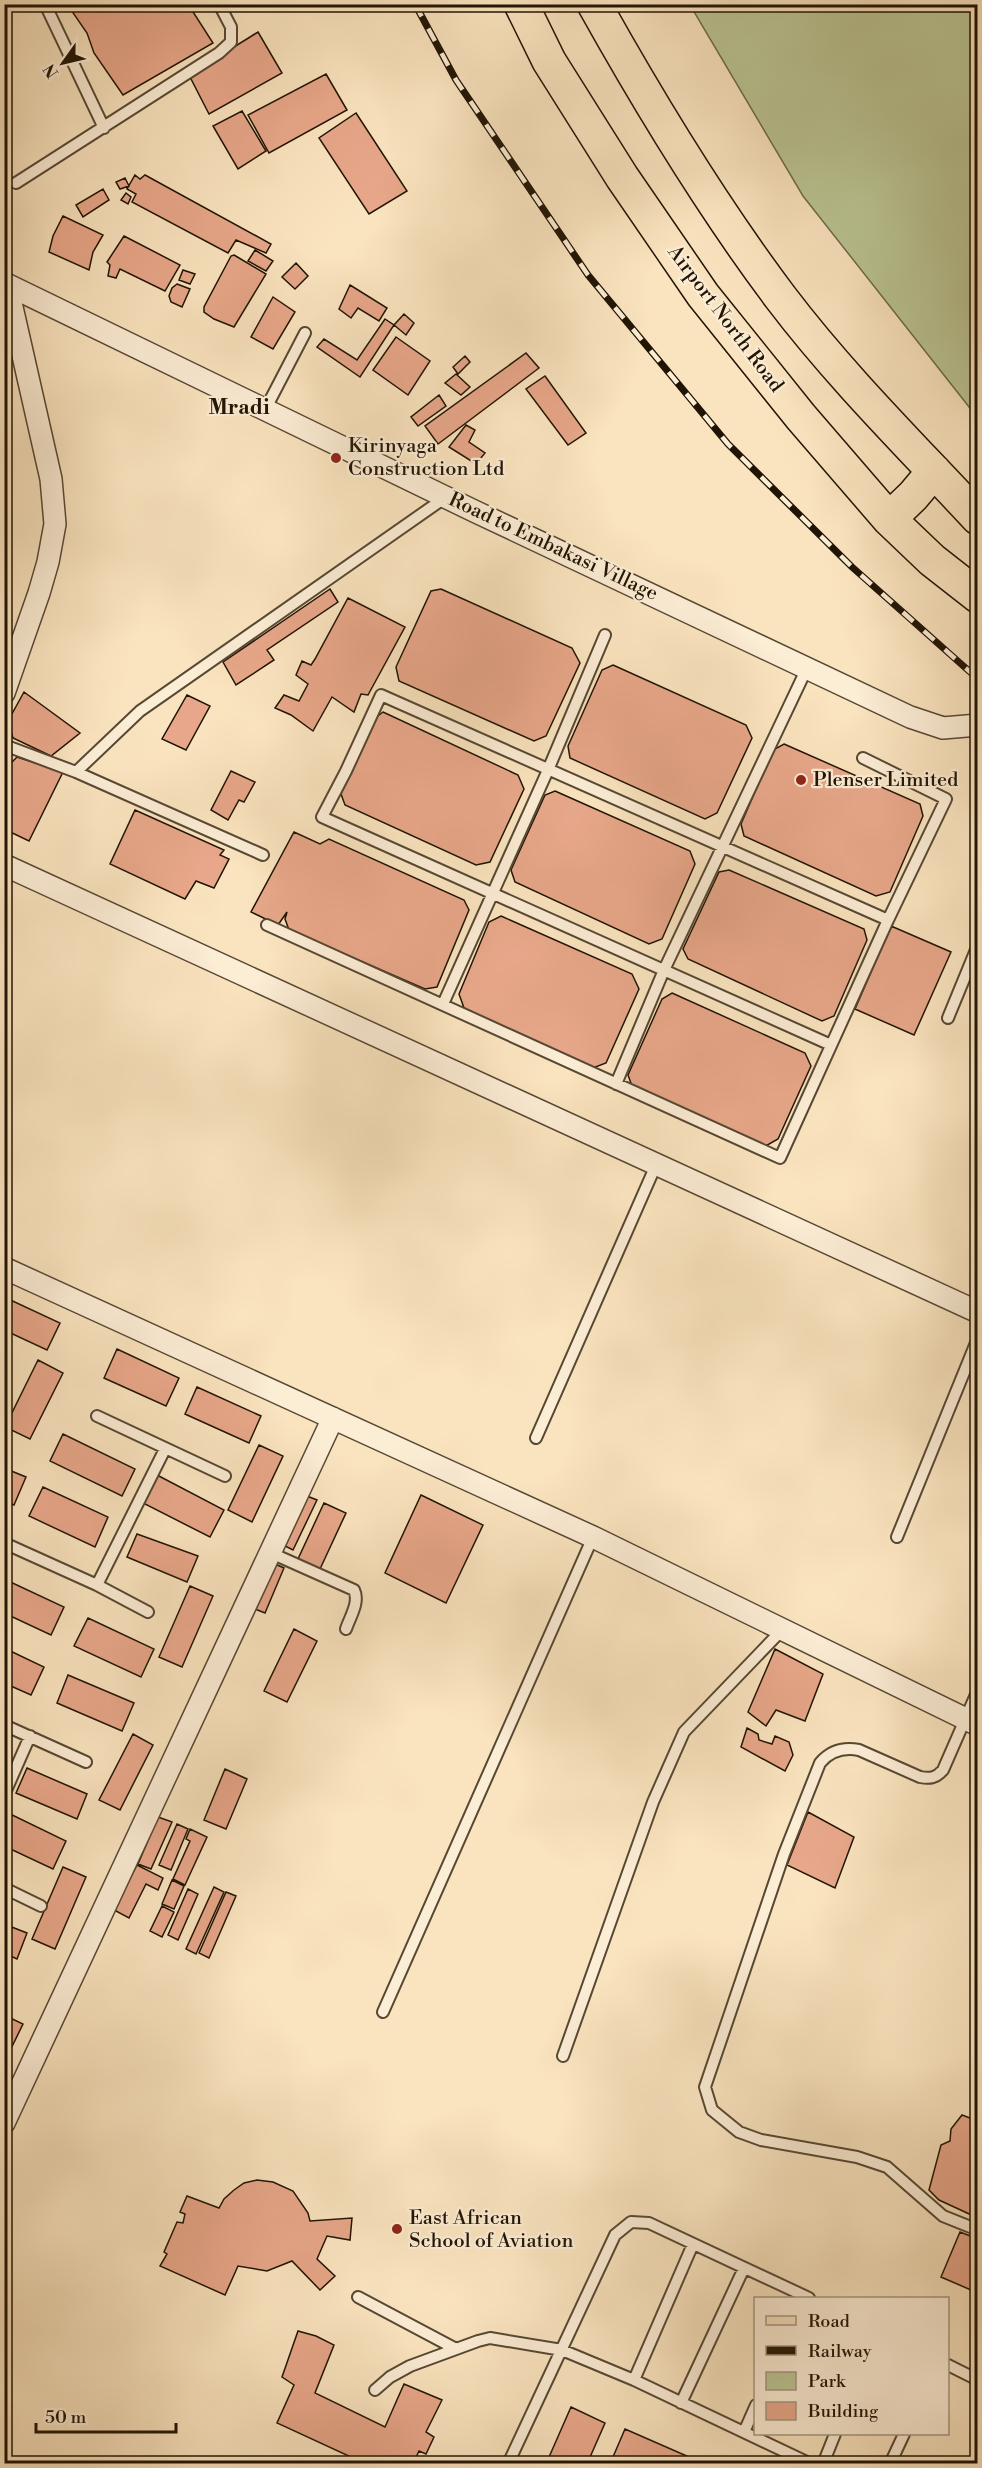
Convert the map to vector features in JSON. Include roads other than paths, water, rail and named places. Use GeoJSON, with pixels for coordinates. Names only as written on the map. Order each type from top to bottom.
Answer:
{"type":"FeatureCollection","features":[{"type":"Feature","properties":{"kind":"main road","name":"Airport North Road"},"geometry":{"type":"LineString","coordinates":[[520,4],[549,61],[622,177],[703,295],[801,417],[889,519],[932,560],[978,596]]}},
{"type":"Feature","properties":{"kind":"main road"},"geometry":{"type":"LineString","coordinates":[[594,4],[685,161],[782,299],[849,380],[978,518]]}},
{"type":"Feature","properties":{"kind":"main road"},"geometry":{"type":"LineString","coordinates":[[889,519],[934,471]]}},
{"type":"Feature","properties":{"kind":"street","name":"Road to Embakasi Village"},"geometry":{"type":"LineString","coordinates":[[6,284],[446,497],[910,717],[943,728],[978,725]]}},
{"type":"Feature","properties":{"kind":"street"},"geometry":{"type":"LineString","coordinates":[[4,693],[42,583],[55,524],[51,479],[6,284]]}},
{"type":"Feature","properties":{"kind":"street"},"geometry":{"type":"LineString","coordinates":[[4,865],[978,1312]]}},
{"type":"Feature","properties":{"kind":"street"},"geometry":{"type":"LineString","coordinates":[[4,1268],[593,1537],[971,1722]]}},
{"type":"Feature","properties":{"kind":"street"},"geometry":{"type":"LineString","coordinates":[[4,2122],[333,1419]]}},
{"type":"Feature","properties":{"kind":"lane"},"geometry":{"type":"LineString","coordinates":[[45,4],[104,128]]}},
{"type":"Feature","properties":{"kind":"lane"},"geometry":{"type":"LineString","coordinates":[[15,183],[219,53],[231,42],[231,27],[219,4]]}},
{"type":"Feature","properties":{"kind":"lane"},"geometry":{"type":"LineString","coordinates":[[265,410],[305,333]]}},
{"type":"Feature","properties":{"kind":"lane"},"geometry":{"type":"LineString","coordinates":[[76,772],[140,711],[446,497]]}},
{"type":"Feature","properties":{"kind":"lane"},"geometry":{"type":"LineString","coordinates":[[443,1004],[549,770],[605,635]]}},
{"type":"Feature","properties":{"kind":"lane"},"geometry":{"type":"LineString","coordinates":[[616,1084],[664,970],[720,847],[807,668]]}},
{"type":"Feature","properties":{"kind":"lane"},"geometry":{"type":"LineString","coordinates":[[831,1045],[322,817],[381,695],[888,920]]}},
{"type":"Feature","properties":{"kind":"lane"},"geometry":{"type":"LineString","coordinates":[[4,745],[76,772],[263,855]]}},
{"type":"Feature","properties":{"kind":"lane"},"geometry":{"type":"LineString","coordinates":[[267,925],[780,1158],[888,920],[946,799],[862,758]]}},
{"type":"Feature","properties":{"kind":"lane"},"geometry":{"type":"LineString","coordinates":[[948,1018],[978,945]]}},
{"type":"Feature","properties":{"kind":"lane"},"geometry":{"type":"LineString","coordinates":[[536,1438],[656,1165]]}},
{"type":"Feature","properties":{"kind":"lane"},"geometry":{"type":"LineString","coordinates":[[897,1537],[978,1338]]}},
{"type":"Feature","properties":{"kind":"lane"},"geometry":{"type":"LineString","coordinates":[[97,1416],[225,1476]]}},
{"type":"Feature","properties":{"kind":"lane"},"geometry":{"type":"LineString","coordinates":[[98,1585],[165,1449]]}},
{"type":"Feature","properties":{"kind":"lane"},"geometry":{"type":"LineString","coordinates":[[383,2012],[593,1537]]}},
{"type":"Feature","properties":{"kind":"lane"},"geometry":{"type":"LineString","coordinates":[[4,1542],[98,1585],[148,1612]]}},
{"type":"Feature","properties":{"kind":"lane"},"geometry":{"type":"LineString","coordinates":[[271,1553],[354,1590],[356,1603],[345,1629]]}},
{"type":"Feature","properties":{"kind":"lane"},"geometry":{"type":"LineString","coordinates":[[563,2056],[653,1802],[684,1732],[782,1630]]}},
{"type":"Feature","properties":{"kind":"lane"},"geometry":{"type":"LineString","coordinates":[[978,1690],[971,1722],[938,1776],[928,1779],[920,1777],[850,1748],[827,1754],[820,1763],[784,1854],[705,2087],[712,2109],[739,2132],[760,2140],[857,2157],[887,2167],[943,2216],[978,2230]]}},
{"type":"Feature","properties":{"kind":"lane"},"geometry":{"type":"LineString","coordinates":[[4,1725],[86,1762]]}},
{"type":"Feature","properties":{"kind":"lane"},"geometry":{"type":"LineString","coordinates":[[4,1795],[30,1736]]}},
{"type":"Feature","properties":{"kind":"lane"},"geometry":{"type":"LineString","coordinates":[[4,1888],[41,1906]]}},
{"type":"Feature","properties":{"kind":"lane"},"geometry":{"type":"LineString","coordinates":[[508,2463],[615,2235],[631,2222],[649,2223],[803,2297]]}},
{"type":"Feature","properties":{"kind":"lane"},"geometry":{"type":"LineString","coordinates":[[634,2380],[693,2244]]}},
{"type":"Feature","properties":{"kind":"lane"},"geometry":{"type":"LineString","coordinates":[[681,2403],[744,2268]]}},
{"type":"Feature","properties":{"kind":"lane"},"geometry":{"type":"LineString","coordinates":[[358,2297],[456,2349]]}},
{"type":"Feature","properties":{"kind":"lane"},"geometry":{"type":"LineString","coordinates":[[375,2390],[390,2377],[410,2366],[490,2338],[562,2350],[634,2380],[811,2463]]}},
{"type":"Feature","properties":{"kind":"lane"},"geometry":{"type":"LineString","coordinates":[[949,2366],[978,2380]]}},
{"type":"Feature","properties":{"kind":"lane"},"geometry":{"type":"LineString","coordinates":[[744,2432],[754,2410]]}},
{"type":"Feature","properties":{"kind":"lane"},"geometry":{"type":"LineString","coordinates":[[823,2463],[834,2435]]}},
{"type":"Feature","properties":{"kind":"lane"},"geometry":{"type":"LineString","coordinates":[[890,2463],[903,2435]]}},
{"type":"Feature","properties":{"kind":"railway"},"geometry":{"type":"LineString","coordinates":[[415,4],[456,80],[588,275],[728,444],[852,567],[978,679]]}},
{"type":"Feature","properties":{"kind":"place","name":"Kirinyaga Construction Ltd"},"geometry":{"type":"Point","coordinates":[336,458]}},
{"type":"Feature","properties":{"kind":"place","name":"Plenser Limited"},"geometry":{"type":"Point","coordinates":[801,780]}},
{"type":"Feature","properties":{"kind":"place","name":"East African School of Aviation"},"geometry":{"type":"Point","coordinates":[397,2229]}},
{"type":"Feature","properties":{"kind":"district","name":"Mradi"},"geometry":{"type":"Point","coordinates":[239,408]}}]}
